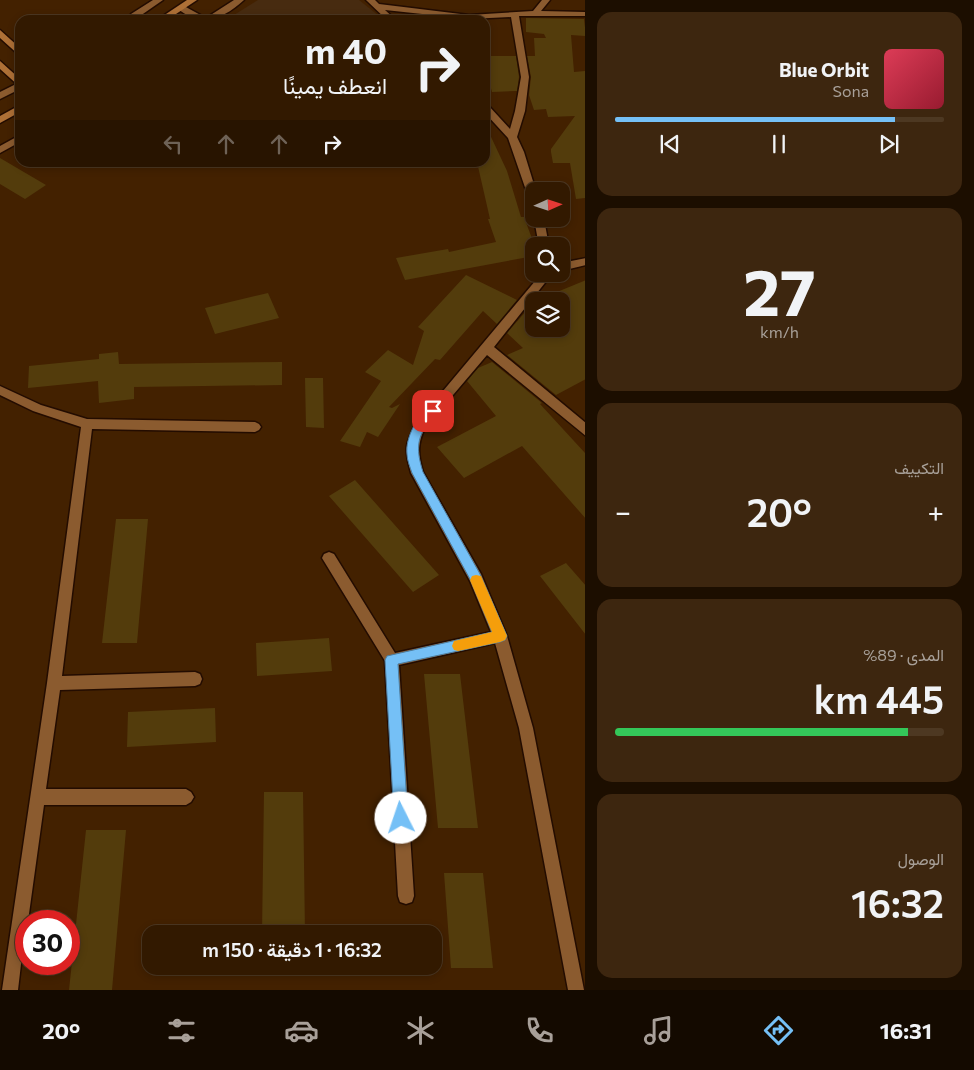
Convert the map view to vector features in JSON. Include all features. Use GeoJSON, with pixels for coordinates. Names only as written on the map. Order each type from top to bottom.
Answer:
{"type":"FeatureCollection","features":[{"type":"Feature","properties":{"kind":"street"},"geometry":{"type":"LineString","coordinates":[[139,15],[159,0]]}},
{"type":"Feature","properties":{"kind":"street"},"geometry":{"type":"LineString","coordinates":[[170,15],[193,0]]}},
{"type":"Feature","properties":{"kind":"street"},"geometry":{"type":"LineString","coordinates":[[216,15],[240,0]]}},
{"type":"Feature","properties":{"kind":"street"},"geometry":{"type":"LineString","coordinates":[[370,0],[387,15]]}},
{"type":"Feature","properties":{"kind":"street"},"geometry":{"type":"LineString","coordinates":[[535,13],[546,0]]}},
{"type":"Feature","properties":{"kind":"street"},"geometry":{"type":"LineString","coordinates":[[377,6],[438,15]]}},
{"type":"Feature","properties":{"kind":"street"},"geometry":{"type":"LineString","coordinates":[[181,8],[194,15]]}},
{"type":"Feature","properties":{"kind":"street"},"geometry":{"type":"LineString","coordinates":[[490,17],[535,13],[585,14]]}},
{"type":"Feature","properties":{"kind":"street"},"geometry":{"type":"LineString","coordinates":[[512,137],[520,111],[525,77],[515,15]]}},
{"type":"Feature","properties":{"kind":"street"},"geometry":{"type":"LineString","coordinates":[[0,34],[15,49]]}},
{"type":"Feature","properties":{"kind":"street"},"geometry":{"type":"LineString","coordinates":[[0,64],[15,79]]}},
{"type":"Feature","properties":{"kind":"street"},"geometry":{"type":"LineString","coordinates":[[0,96],[15,87]]}},
{"type":"Feature","properties":{"kind":"street"},"geometry":{"type":"LineString","coordinates":[[0,120],[15,111]]}},
{"type":"Feature","properties":{"kind":"street"},"geometry":{"type":"LineString","coordinates":[[490,113],[512,137],[529,182]]}},
{"type":"Feature","properties":{"kind":"street"},"geometry":{"type":"LineString","coordinates":[[0,150],[15,141]]}},
{"type":"Feature","properties":{"kind":"street"},"geometry":{"type":"LineString","coordinates":[[541,282],[488,348],[421,425],[413,440],[412,454],[417,473],[476,578],[500,636],[526,728],[576,990]]}},
{"type":"Feature","properties":{"kind":"street"},"geometry":{"type":"LineString","coordinates":[[488,348],[580,417],[585,431]]}},
{"type":"Feature","properties":{"kind":"street"},"geometry":{"type":"LineString","coordinates":[[0,390],[37,408],[87,424],[255,427]]}},
{"type":"Feature","properties":{"kind":"street"},"geometry":{"type":"LineString","coordinates":[[10,990],[54,683],[87,424]]}},
{"type":"Feature","properties":{"kind":"street"},"geometry":{"type":"LineString","coordinates":[[329,558],[392,660],[406,896]]}},
{"type":"Feature","properties":{"kind":"street"},"geometry":{"type":"LineString","coordinates":[[392,660],[500,636]]}},
{"type":"Feature","properties":{"kind":"street"},"geometry":{"type":"LineString","coordinates":[[54,683],[194,679]]}},
{"type":"Feature","properties":{"kind":"street"},"geometry":{"type":"LineString","coordinates":[[38,797],[186,797]]}},
{"type":"Feature","properties":{"kind":"shaded area"},"geometry":{"type":"Polygon","coordinates":[[[258,0],[359,0],[378,15],[234,15],[258,0]]]}},
{"type":"Feature","properties":{"kind":"building"},"geometry":{"type":"Polygon","coordinates":[[[526,18],[584,19],[585,36],[571,35],[574,72],[585,71],[585,198],[576,199],[570,163],[553,163],[551,152],[551,149],[575,116],[548,117],[546,109],[534,110],[529,95],[531,77],[527,56],[535,56],[534,38],[546,38],[544,34],[526,32],[526,18]]]}},
{"type":"Feature","properties":{"kind":"building"},"geometry":{"type":"Polygon","coordinates":[[[490,56],[516,56],[519,77],[517,91],[492,92],[490,85],[490,56]]]}},
{"type":"Feature","properties":{"kind":"building"},"geometry":{"type":"Polygon","coordinates":[[[490,135],[507,171],[521,217],[524,217],[525,220],[525,228],[528,228],[531,237],[525,237],[525,258],[405,280],[396,258],[448,249],[449,252],[496,242],[488,219],[490,219],[478,167],[490,167],[490,135]]]}},
{"type":"Feature","properties":{"kind":"building"},"geometry":{"type":"Polygon","coordinates":[[[0,158],[46,185],[25,199],[0,184],[0,158]]]}},
{"type":"Feature","properties":{"kind":"building"},"geometry":{"type":"Polygon","coordinates":[[[466,275],[517,300],[497,324],[483,311],[440,360],[435,359],[389,407],[392,408],[400,404],[378,437],[367,432],[360,447],[340,441],[381,381],[365,372],[388,350],[413,365],[424,331],[418,327],[466,275]]]}},
{"type":"Feature","properties":{"kind":"building"},"geometry":{"type":"Polygon","coordinates":[[[585,280],[585,380],[556,395],[507,355],[523,348],[507,333],[525,312],[525,337],[570,337],[570,292],[557,292],[585,280]]]}},
{"type":"Feature","properties":{"kind":"building"},"geometry":{"type":"Polygon","coordinates":[[[268,293],[279,318],[215,334],[205,308],[268,293]]]}},
{"type":"Feature","properties":{"kind":"building"},"geometry":{"type":"Polygon","coordinates":[[[118,352],[119,364],[282,362],[282,385],[134,387],[134,399],[99,403],[98,381],[28,388],[29,366],[99,359],[99,354],[118,352]]]}},
{"type":"Feature","properties":{"kind":"building"},"geometry":{"type":"Polygon","coordinates":[[[492,362],[542,403],[540,404],[585,453],[585,518],[522,446],[464,478],[437,447],[496,416],[467,381],[478,368],[492,362]]]}},
{"type":"Feature","properties":{"kind":"building"},"geometry":{"type":"Polygon","coordinates":[[[305,378],[323,378],[324,428],[306,427],[305,378]]]}},
{"type":"Feature","properties":{"kind":"building"},"geometry":{"type":"Polygon","coordinates":[[[355,480],[439,575],[413,592],[329,496],[355,480]]]}},
{"type":"Feature","properties":{"kind":"building"},"geometry":{"type":"Polygon","coordinates":[[[116,519],[148,519],[137,643],[102,643],[116,519]]]}},
{"type":"Feature","properties":{"kind":"building"},"geometry":{"type":"Polygon","coordinates":[[[566,563],[585,585],[585,634],[540,576],[566,563]]]}},
{"type":"Feature","properties":{"kind":"building"},"geometry":{"type":"Polygon","coordinates":[[[329,638],[332,671],[257,676],[256,643],[329,638]]]}},
{"type":"Feature","properties":{"kind":"building"},"geometry":{"type":"Polygon","coordinates":[[[424,674],[460,674],[478,828],[438,828],[424,674]]]}},
{"type":"Feature","properties":{"kind":"building"},"geometry":{"type":"Polygon","coordinates":[[[215,708],[216,742],[127,747],[128,712],[215,708]]]}},
{"type":"Feature","properties":{"kind":"building"},"geometry":{"type":"Polygon","coordinates":[[[264,792],[303,792],[305,925],[262,925],[264,792]]]}},
{"type":"Feature","properties":{"kind":"building"},"geometry":{"type":"Polygon","coordinates":[[[86,830],[126,830],[112,990],[69,990],[71,975],[80,975],[80,910],[78,910],[86,830]]]}},
{"type":"Feature","properties":{"kind":"building"},"geometry":{"type":"Polygon","coordinates":[[[444,873],[483,873],[493,968],[451,968],[444,873]]]}},
{"type":"Feature","properties":{"kind":"slow traffic"},"geometry":{"type":"LineString","coordinates":[[458,646],[500,636],[476,580]]}},
{"type":"Feature","properties":{"kind":"route"},"geometry":{"type":"LineString","coordinates":[[401,818],[392,660],[500,636],[476,578],[417,473],[412,454],[413,440],[421,425],[433,411]]}}]}
